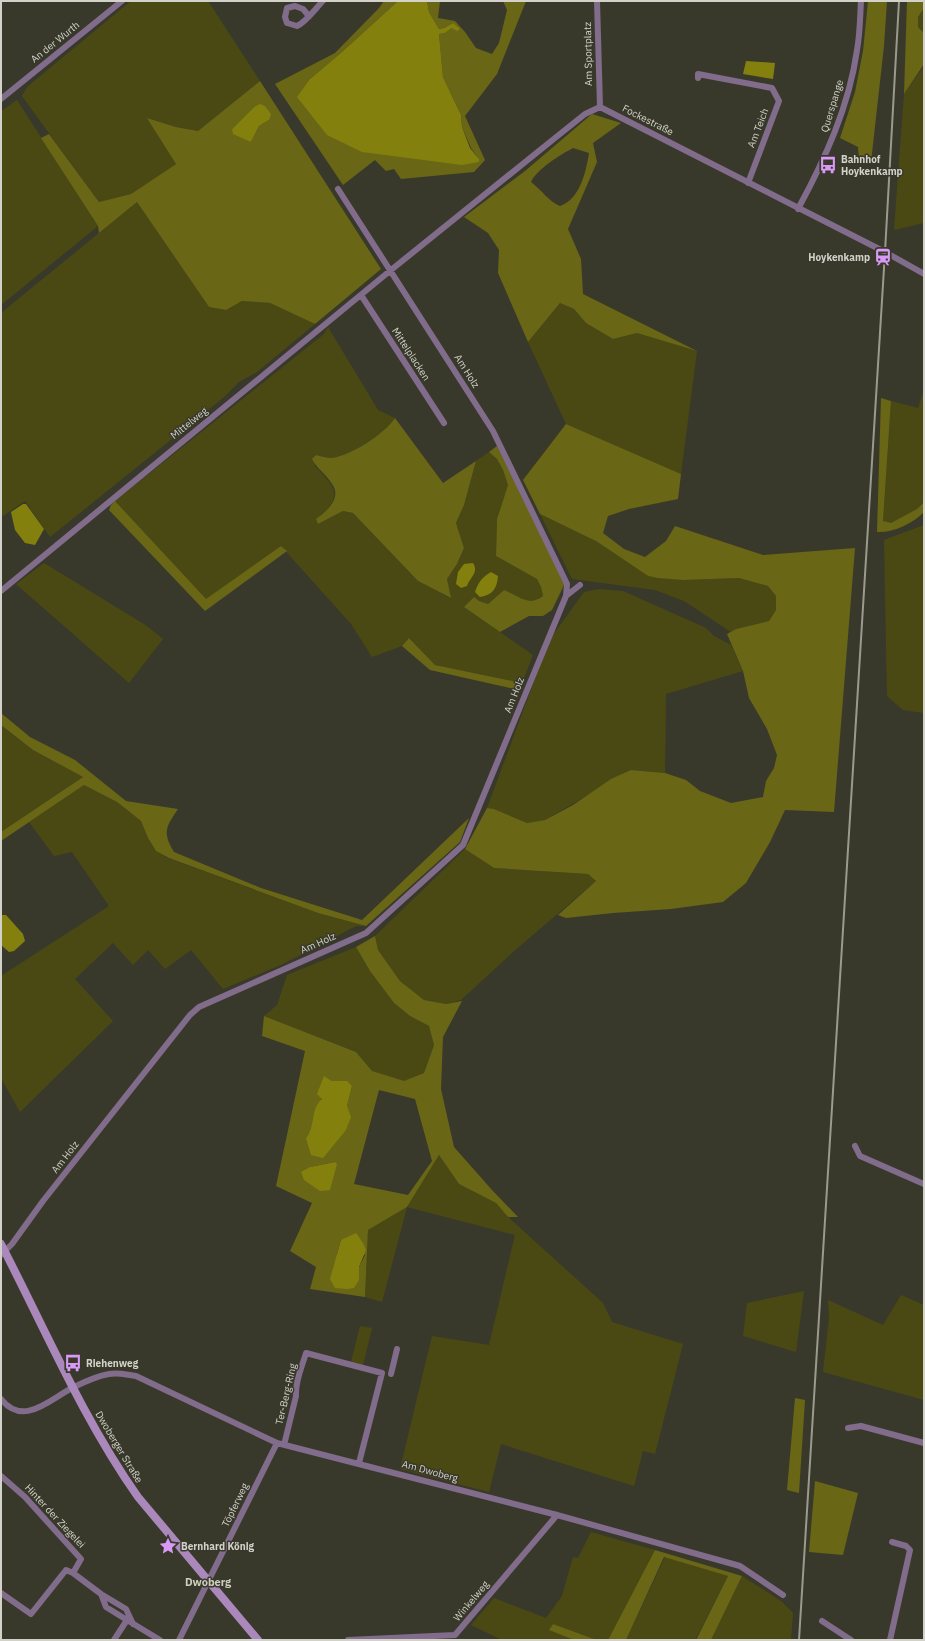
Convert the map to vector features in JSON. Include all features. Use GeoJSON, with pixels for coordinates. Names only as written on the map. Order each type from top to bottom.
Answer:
{"type":"FeatureCollection","features":[{"type":"Feature","properties":{"kind":"street","name":"An der Wurth"},"geometry":{"type":"LineString","coordinates":[[1,99],[122,1]]}},
{"type":"Feature","properties":{"kind":"street"},"geometry":{"type":"LineString","coordinates":[[308,15],[323,1]]}},
{"type":"Feature","properties":{"kind":"street","name":"Am Sportplatz"},"geometry":{"type":"LineString","coordinates":[[597,1],[600,107]]}},
{"type":"Feature","properties":{"kind":"street","name":"Querspange"},"geometry":{"type":"LineString","coordinates":[[798,209],[824,160],[839,123],[848,92],[857,50],[861,1]]}},
{"type":"Feature","properties":{"kind":"street","name":"Am Teich"},"geometry":{"type":"LineString","coordinates":[[698,78],[698,74],[772,88],[779,101],[748,183]]}},
{"type":"Feature","properties":{"kind":"street"},"geometry":{"type":"LineString","coordinates":[[391,270],[585,114],[600,107]]}},
{"type":"Feature","properties":{"kind":"street","name":"Fockestraße"},"geometry":{"type":"LineString","coordinates":[[600,107],[894,257],[924,274]]}},
{"type":"Feature","properties":{"kind":"street","name":"Am Holz"},"geometry":{"type":"LineString","coordinates":[[2,1249],[12,1244],[190,1015],[208,1003],[366,933],[463,844],[566,596],[567,584],[492,431],[391,270],[338,189]]}},
{"type":"Feature","properties":{"kind":"street","name":"Mittelweg"},"geometry":{"type":"LineString","coordinates":[[1,591],[391,270]]}},
{"type":"Feature","properties":{"kind":"street","name":"Mittelplacken"},"geometry":{"type":"LineString","coordinates":[[361,295],[444,423]]}},
{"type":"Feature","properties":{"kind":"street","name":"Am Holz"},"geometry":{"type":"LineString","coordinates":[[566,596],[580,585]]}},
{"type":"Feature","properties":{"kind":"street"},"geometry":{"type":"LineString","coordinates":[[855,1146],[860,1156],[924,1184]]}},
{"type":"Feature","properties":{"kind":"street","name":"Dwoberger Straße"},"geometry":{"type":"LineString","coordinates":[[2,1249],[73,1387],[123,1476],[138,1498],[258,1640]]}},
{"type":"Feature","properties":{"kind":"street","name":"Ter-Berg-Ring"},"geometry":{"type":"LineString","coordinates":[[284,1445],[296,1396],[300,1372],[306,1353],[392,1375],[397,1349]]}},
{"type":"Feature","properties":{"kind":"street"},"geometry":{"type":"LineString","coordinates":[[360,1463],[382,1372]]}},
{"type":"Feature","properties":{"kind":"street","name":"Am Dwoberg"},"geometry":{"type":"LineString","coordinates":[[1,1399],[7,1406],[21,1411],[38,1409],[73,1387],[108,1374],[117,1373],[136,1376],[277,1443],[360,1463],[556,1515],[740,1566],[783,1595]]}},
{"type":"Feature","properties":{"kind":"street"},"geometry":{"type":"LineString","coordinates":[[848,1428],[861,1426],[924,1444]]}},
{"type":"Feature","properties":{"kind":"street","name":"Töpferweg"},"geometry":{"type":"LineString","coordinates":[[179,1640],[277,1443]]}},
{"type":"Feature","properties":{"kind":"street","name":"Hinter der Ziegelei"},"geometry":{"type":"LineString","coordinates":[[1,1476],[25,1497],[81,1559],[73,1573]]}},
{"type":"Feature","properties":{"kind":"street","name":"Winkelweg"},"geometry":{"type":"LineString","coordinates":[[348,1640],[455,1635],[556,1515]]}},
{"type":"Feature","properties":{"kind":"street"},"geometry":{"type":"LineString","coordinates":[[890,1640],[910,1550],[906,1546],[892,1542]]}},
{"type":"Feature","properties":{"kind":"street"},"geometry":{"type":"LineString","coordinates":[[1,1593],[31,1614],[66,1570],[73,1573],[101,1594],[126,1609],[133,1624]]}},
{"type":"Feature","properties":{"kind":"street"},"geometry":{"type":"LineString","coordinates":[[101,1594],[106,1607],[160,1640]]}},
{"type":"Feature","properties":{"kind":"street"},"geometry":{"type":"LineString","coordinates":[[114,1640],[126,1620]]}},
{"type":"Feature","properties":{"kind":"street"},"geometry":{"type":"LineString","coordinates":[[822,1621],[850,1640]]}},
{"type":"Feature","properties":{"kind":"shaded area"},"geometry":{"type":"Polygon","coordinates":[[[131,1],[208,1],[260,81],[198,131],[176,127],[148,118],[176,164],[131,194],[99,202],[22,96],[27,87],[131,1]]]}},
{"type":"Feature","properties":{"kind":"shaded area"},"geometry":{"type":"Polygon","coordinates":[[[384,1],[398,1],[310,79],[479,159],[471,148],[462,127],[461,115],[443,77],[439,34],[445,33],[452,28],[453,23],[439,29],[429,12],[427,1],[440,1],[438,18],[455,21],[476,48],[492,54],[499,43],[507,10],[503,1],[526,1],[497,74],[465,116],[485,160],[474,172],[401,179],[394,169],[386,171],[375,160],[343,185],[275,84],[335,53],[384,1]]]}},
{"type":"Feature","properties":{"kind":"shaded area"},"geometry":{"type":"Polygon","coordinates":[[[398,1],[427,1],[429,12],[439,29],[453,23],[460,29],[457,31],[452,28],[445,33],[439,34],[443,77],[461,115],[462,127],[470,148],[479,159],[479,162],[462,165],[362,152],[327,135],[297,97],[310,79],[398,1]]]}},
{"type":"Feature","properties":{"kind":"shaded area"},"geometry":{"type":"Polygon","coordinates":[[[868,1],[887,1],[884,46],[871,162],[859,158],[858,147],[840,138],[855,92],[863,51],[868,1]]]}},
{"type":"Feature","properties":{"kind":"shaded area"},"geometry":{"type":"Polygon","coordinates":[[[907,1],[924,1],[924,8],[918,17],[918,27],[924,33],[924,64],[904,94],[907,1]]]}},
{"type":"Feature","properties":{"kind":"shaded area"},"geometry":{"type":"Polygon","coordinates":[[[924,8],[924,33],[918,27],[918,17],[924,8]]]}},
{"type":"Feature","properties":{"kind":"shaded area"},"geometry":{"type":"Polygon","coordinates":[[[746,61],[775,63],[773,79],[743,74],[746,61]]]}},
{"type":"Feature","properties":{"kind":"shaded area"},"geometry":{"type":"Polygon","coordinates":[[[924,66],[924,223],[894,230],[904,94],[924,66]]]}},
{"type":"Feature","properties":{"kind":"shaded area"},"geometry":{"type":"Polygon","coordinates":[[[260,81],[381,269],[315,324],[270,303],[242,301],[226,310],[209,307],[137,202],[99,233],[98,226],[41,138],[49,134],[99,202],[131,194],[176,164],[147,118],[176,127],[198,131],[260,81]],[[254,107],[232,129],[251,142],[259,126],[269,120],[254,107]]]}},
{"type":"Feature","properties":{"kind":"shaded area"},"geometry":{"type":"Polygon","coordinates":[[[17,100],[98,226],[1,305],[1,111],[17,100]]]}},
{"type":"Feature","properties":{"kind":"shaded area"},"geometry":{"type":"Polygon","coordinates":[[[260,104],[265,106],[271,114],[269,120],[259,126],[251,142],[233,134],[232,129],[254,107],[260,104]]]}},
{"type":"Feature","properties":{"kind":"shaded area"},"geometry":{"type":"Polygon","coordinates":[[[592,114],[621,123],[593,143],[597,162],[568,229],[581,259],[583,294],[697,351],[637,333],[613,339],[586,323],[574,309],[560,303],[528,342],[498,273],[499,250],[488,233],[464,217],[525,171],[592,114]],[[573,148],[543,167],[531,182],[552,202],[560,206],[573,197],[581,184],[589,153],[573,148]]]}},
{"type":"Feature","properties":{"kind":"shaded area"},"geometry":{"type":"Polygon","coordinates":[[[137,202],[209,307],[226,310],[242,301],[270,303],[315,324],[257,372],[239,382],[224,397],[50,537],[25,501],[3,516],[1,513],[1,313],[137,202]]]}},
{"type":"Feature","properties":{"kind":"shaded area"},"geometry":{"type":"Polygon","coordinates":[[[560,303],[574,309],[586,323],[613,339],[637,333],[697,351],[681,474],[566,424],[528,342],[560,303]]]}},
{"type":"Feature","properties":{"kind":"shaded area"},"geometry":{"type":"Polygon","coordinates":[[[328,327],[378,410],[395,418],[376,437],[349,453],[332,458],[316,455],[315,466],[328,481],[334,493],[334,499],[331,505],[316,519],[318,524],[343,511],[353,513],[418,581],[450,598],[447,579],[457,564],[464,548],[456,523],[464,505],[476,461],[489,452],[497,459],[503,470],[508,485],[497,519],[496,556],[537,579],[543,596],[533,601],[528,601],[504,590],[488,604],[478,601],[464,607],[533,655],[522,683],[435,665],[409,638],[402,646],[372,657],[351,624],[281,546],[206,600],[115,501],[324,334],[328,327]]]}},
{"type":"Feature","properties":{"kind":"shaded area"},"geometry":{"type":"Polygon","coordinates":[[[924,390],[924,502],[917,509],[891,524],[883,521],[891,401],[918,408],[924,390]]]}},
{"type":"Feature","properties":{"kind":"shaded area"},"geometry":{"type":"Polygon","coordinates":[[[881,398],[891,401],[883,521],[891,523],[917,509],[924,502],[924,512],[902,527],[889,531],[877,532],[881,398]]]}},
{"type":"Feature","properties":{"kind":"shaded area"},"geometry":{"type":"Polygon","coordinates":[[[395,418],[443,483],[476,461],[464,505],[456,523],[464,548],[457,564],[447,579],[451,598],[418,581],[353,513],[343,511],[318,524],[316,519],[332,504],[335,489],[312,459],[316,455],[332,458],[349,453],[376,437],[395,418]]]}},
{"type":"Feature","properties":{"kind":"shaded area"},"geometry":{"type":"Polygon","coordinates":[[[566,424],[681,474],[678,499],[629,509],[608,516],[603,533],[624,549],[645,557],[666,541],[675,526],[763,555],[855,548],[834,812],[785,810],[770,842],[746,883],[723,902],[671,909],[566,918],[558,915],[596,881],[588,874],[494,868],[465,849],[487,808],[494,809],[527,823],[545,820],[573,805],[611,779],[631,770],[665,773],[686,780],[700,791],[731,803],[763,797],[766,781],[774,768],[777,755],[767,729],[749,698],[743,671],[727,634],[736,629],[769,621],[776,610],[776,596],[768,586],[739,578],[683,580],[648,576],[596,541],[540,514],[523,480],[566,424]]]}},
{"type":"Feature","properties":{"kind":"shaded area"},"geometry":{"type":"Polygon","coordinates":[[[497,446],[565,583],[552,610],[543,616],[529,616],[500,632],[464,607],[474,597],[479,601],[488,604],[504,590],[528,601],[533,601],[543,596],[537,579],[496,556],[497,519],[508,485],[503,470],[497,459],[489,452],[497,446]]]}},
{"type":"Feature","properties":{"kind":"shaded area"},"geometry":{"type":"Polygon","coordinates":[[[115,501],[206,599],[281,546],[287,551],[205,611],[109,510],[115,501]]]}},
{"type":"Feature","properties":{"kind":"shaded area"},"geometry":{"type":"Polygon","coordinates":[[[23,504],[26,504],[44,529],[35,545],[25,543],[15,530],[11,512],[23,504]]]}},
{"type":"Feature","properties":{"kind":"shaded area"},"geometry":{"type":"Polygon","coordinates":[[[540,514],[593,539],[648,576],[683,580],[739,578],[768,586],[776,596],[776,610],[769,621],[736,629],[731,632],[684,601],[655,590],[572,579],[540,514]]]}},
{"type":"Feature","properties":{"kind":"shaded area"},"geometry":{"type":"Polygon","coordinates":[[[924,525],[924,713],[903,710],[887,696],[884,540],[924,525]]]}},
{"type":"Feature","properties":{"kind":"shaded area"},"geometry":{"type":"Polygon","coordinates":[[[44,563],[147,626],[163,639],[129,683],[16,584],[44,563]]]}},
{"type":"Feature","properties":{"kind":"shaded area"},"geometry":{"type":"Polygon","coordinates":[[[473,563],[475,566],[475,572],[467,586],[461,588],[456,584],[458,572],[464,564],[473,563]]]}},
{"type":"Feature","properties":{"kind":"shaded area"},"geometry":{"type":"Polygon","coordinates":[[[491,572],[498,576],[497,584],[491,593],[480,597],[475,592],[476,589],[483,578],[491,572]]]}},
{"type":"Feature","properties":{"kind":"shaded area"},"geometry":{"type":"Polygon","coordinates":[[[599,589],[623,591],[706,628],[714,636],[731,645],[743,671],[666,694],[665,773],[631,770],[545,820],[527,823],[494,809],[487,808],[550,639],[584,592],[599,589]]]}},
{"type":"Feature","properties":{"kind":"shaded area"},"geometry":{"type":"Polygon","coordinates":[[[409,638],[435,665],[522,683],[519,690],[430,670],[402,646],[409,638]]]}},
{"type":"Feature","properties":{"kind":"shaded area"},"geometry":{"type":"Polygon","coordinates":[[[1,713],[30,737],[75,760],[126,801],[178,809],[168,825],[167,830],[168,839],[174,852],[261,888],[362,920],[469,818],[460,842],[366,926],[318,913],[169,858],[156,851],[148,838],[141,821],[117,802],[84,785],[1,841],[1,832],[83,777],[33,750],[1,725],[1,713]]]}},
{"type":"Feature","properties":{"kind":"shaded area"},"geometry":{"type":"Polygon","coordinates":[[[1,725],[33,750],[83,777],[1,832],[1,725]]]}},
{"type":"Feature","properties":{"kind":"shaded area"},"geometry":{"type":"Polygon","coordinates":[[[84,785],[117,802],[141,821],[148,838],[156,851],[168,858],[318,913],[366,926],[356,926],[283,964],[223,989],[191,950],[165,969],[148,950],[133,965],[113,943],[75,979],[113,1021],[20,1112],[1,1078],[1,976],[109,906],[72,852],[54,856],[29,822],[84,785]]]}},
{"type":"Feature","properties":{"kind":"shaded area"},"geometry":{"type":"Polygon","coordinates":[[[465,849],[494,868],[588,874],[596,881],[513,952],[461,1000],[446,1004],[424,1000],[400,981],[378,950],[375,936],[465,849]]]}},
{"type":"Feature","properties":{"kind":"shaded area"},"geometry":{"type":"Polygon","coordinates":[[[1,915],[6,915],[23,934],[25,941],[14,951],[9,952],[1,945],[1,915]]]}},
{"type":"Feature","properties":{"kind":"shaded area"},"geometry":{"type":"Polygon","coordinates":[[[375,936],[378,950],[400,981],[424,1000],[446,1004],[462,1001],[443,1037],[441,1089],[454,1147],[518,1217],[508,1217],[496,1203],[459,1184],[439,1155],[407,1207],[368,1230],[365,1297],[310,1289],[316,1267],[290,1251],[312,1203],[276,1186],[305,1051],[262,1036],[264,1016],[356,1052],[372,1071],[404,1081],[424,1073],[434,1045],[429,1026],[410,1016],[394,1003],[370,971],[356,947],[375,936]],[[325,1077],[321,1101],[314,1125],[306,1138],[347,1106],[352,1086],[332,1081],[325,1077]],[[379,1090],[354,1184],[408,1195],[432,1161],[415,1099],[379,1090]],[[335,1162],[310,1167],[320,1191],[335,1162]],[[341,1240],[337,1254],[359,1267],[365,1255],[341,1240]]]}},
{"type":"Feature","properties":{"kind":"shaded area"},"geometry":{"type":"Polygon","coordinates":[[[356,947],[370,971],[394,1003],[410,1016],[429,1026],[434,1045],[424,1073],[404,1082],[371,1071],[356,1052],[264,1016],[277,1005],[287,975],[356,947]]]}},
{"type":"Feature","properties":{"kind":"shaded area"},"geometry":{"type":"Polygon","coordinates":[[[324,1076],[332,1081],[347,1081],[352,1086],[347,1106],[351,1117],[346,1130],[323,1158],[311,1155],[306,1138],[311,1128],[318,1103],[322,1099],[317,1094],[324,1076]]]}},
{"type":"Feature","properties":{"kind":"shaded area"},"geometry":{"type":"Polygon","coordinates":[[[439,1155],[459,1184],[496,1203],[508,1217],[603,1303],[612,1322],[683,1344],[655,1454],[643,1451],[634,1486],[501,1444],[489,1492],[400,1469],[432,1336],[489,1345],[515,1235],[407,1207],[439,1155]]]}},
{"type":"Feature","properties":{"kind":"shaded area"},"geometry":{"type":"Polygon","coordinates":[[[335,1162],[337,1164],[330,1190],[320,1191],[304,1180],[301,1172],[310,1167],[335,1162]]]}},
{"type":"Feature","properties":{"kind":"shaded area"},"geometry":{"type":"Polygon","coordinates":[[[407,1207],[382,1302],[365,1297],[368,1230],[407,1207]]]}},
{"type":"Feature","properties":{"kind":"shaded area"},"geometry":{"type":"Polygon","coordinates":[[[356,1233],[366,1250],[359,1267],[359,1280],[354,1288],[335,1288],[330,1279],[341,1240],[356,1233]]]}},
{"type":"Feature","properties":{"kind":"shaded area"},"geometry":{"type":"Polygon","coordinates":[[[804,1291],[796,1352],[743,1336],[747,1303],[804,1291]]]}},
{"type":"Feature","properties":{"kind":"shaded area"},"geometry":{"type":"Polygon","coordinates":[[[901,1295],[924,1305],[924,1400],[823,1372],[829,1318],[828,1300],[883,1325],[901,1295]]]}},
{"type":"Feature","properties":{"kind":"shaded area"},"geometry":{"type":"Polygon","coordinates":[[[360,1326],[372,1328],[363,1365],[351,1362],[360,1326]]]}},
{"type":"Feature","properties":{"kind":"shaded area"},"geometry":{"type":"Polygon","coordinates":[[[795,1398],[805,1400],[799,1493],[787,1490],[795,1398]]]}},
{"type":"Feature","properties":{"kind":"shaded area"},"geometry":{"type":"Polygon","coordinates":[[[815,1481],[858,1493],[843,1555],[809,1552],[815,1481]]]}},
{"type":"Feature","properties":{"kind":"shaded area"},"geometry":{"type":"Polygon","coordinates":[[[591,1532],[655,1550],[608,1640],[597,1640],[553,1624],[550,1630],[574,1640],[502,1640],[471,1625],[494,1598],[546,1618],[562,1596],[573,1557],[578,1558],[591,1532]]]}},
{"type":"Feature","properties":{"kind":"shaded area"},"geometry":{"type":"Polygon","coordinates":[[[655,1550],[742,1576],[711,1640],[696,1640],[728,1576],[664,1557],[626,1640],[608,1640],[655,1550]]]}},
{"type":"Feature","properties":{"kind":"shaded area"},"geometry":{"type":"Polygon","coordinates":[[[665,1557],[728,1576],[695,1640],[626,1640],[665,1557]]]}},
{"type":"Feature","properties":{"kind":"shaded area"},"geometry":{"type":"Polygon","coordinates":[[[742,1576],[781,1601],[793,1613],[791,1640],[711,1640],[742,1576]]]}},
{"type":"Feature","properties":{"kind":"shaded area"},"geometry":{"type":"Polygon","coordinates":[[[553,1624],[597,1640],[574,1640],[549,1630],[553,1624]]]}},
{"type":"Feature","properties":{"kind":"railway"},"geometry":{"type":"LineString","coordinates":[[799,1640],[885,252],[899,1]]}},
{"type":"Feature","properties":{"kind":"place","name":"Bahnhof Hoykenkamp"},"geometry":{"type":"Point","coordinates":[828,165]}},
{"type":"Feature","properties":{"kind":"place","name":"Hoykenkamp"},"geometry":{"type":"Point","coordinates":[883,257]}},
{"type":"Feature","properties":{"kind":"place","name":"Riehenweg"},"geometry":{"type":"Point","coordinates":[73,1363]}},
{"type":"Feature","properties":{"kind":"place","name":"Bernhard König"},"geometry":{"type":"Point","coordinates":[168,1546]}},
{"type":"Feature","properties":{"kind":"district","name":"Dwoberg"},"geometry":{"type":"Point","coordinates":[208,1582]}}]}
